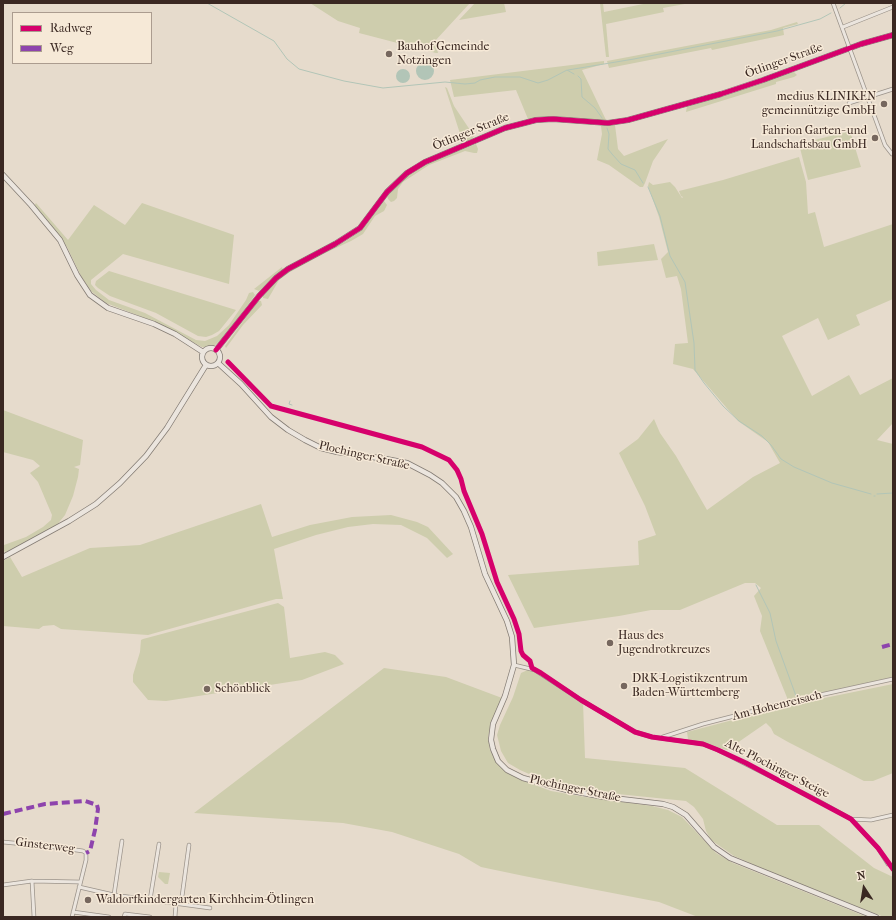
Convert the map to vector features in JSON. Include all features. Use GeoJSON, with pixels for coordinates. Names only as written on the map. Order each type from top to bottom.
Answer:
{"type":"FeatureCollection","features":[{"type":"Feature","properties":{"kind":"main road","name":"Ötlinger Straße"},"geometry":{"type":"LineString","coordinates":[[216,350],[263,291],[276,278],[288,269],[335,244],[360,228],[386,192],[407,173],[425,162],[505,128],[536,120],[553,119],[608,123],[628,120],[684,105],[763,80],[850,47],[893,35]]}},
{"type":"Feature","properties":{"kind":"main road"},"geometry":{"type":"LineString","coordinates":[[3,175],[31,205],[60,240],[83,286],[90,295],[108,308],[154,324],[175,334],[203,352]]}},
{"type":"Feature","properties":{"kind":"main road"},"geometry":{"type":"LineString","coordinates":[[209,348],[216,350],[220,356],[218,363],[214,366],[206,365],[202,360],[203,352],[209,348]]}},
{"type":"Feature","properties":{"kind":"main road","name":"Plochinger Straße"},"geometry":{"type":"LineString","coordinates":[[218,363],[241,384],[271,417],[288,430],[305,440],[321,448],[337,452],[407,463],[442,483],[456,497],[471,527],[484,574],[507,621],[512,637],[514,665],[508,689],[493,724],[491,740],[498,761],[507,770],[523,778],[567,790],[604,797],[663,804],[674,807],[686,815],[710,843],[730,858],[876,917]]}},
{"type":"Feature","properties":{"kind":"main road"},"geometry":{"type":"LineString","coordinates":[[3,557],[69,521],[96,504],[120,483],[146,456],[167,428],[206,365]]}},
{"type":"Feature","properties":{"kind":"street"},"geometry":{"type":"LineString","coordinates":[[834,3],[885,145],[892,154]]}},
{"type":"Feature","properties":{"kind":"street"},"geometry":{"type":"LineString","coordinates":[[843,27],[893,7]]}},
{"type":"Feature","properties":{"kind":"street"},"geometry":{"type":"LineString","coordinates":[[849,103],[893,89]]}},
{"type":"Feature","properties":{"kind":"street","name":"Alte Plochinger Steige"},"geometry":{"type":"LineString","coordinates":[[514,665],[535,670],[581,700],[635,732],[652,737],[703,744],[746,763],[851,819],[878,848],[888,864]]}},
{"type":"Feature","properties":{"kind":"street","name":"Am Hohenreisach"},"geometry":{"type":"LineString","coordinates":[[662,738],[703,724],[797,700],[893,679]]}},
{"type":"Feature","properties":{"kind":"street"},"geometry":{"type":"LineString","coordinates":[[851,819],[871,820],[893,815]]}},
{"type":"Feature","properties":{"kind":"street"},"geometry":{"type":"LineString","coordinates":[[114,894],[122,841]]}},
{"type":"Feature","properties":{"kind":"street","name":"Ginsterweg"},"geometry":{"type":"LineString","coordinates":[[3,842],[83,851],[86,854],[86,860],[80,882]]}},
{"type":"Feature","properties":{"kind":"street"},"geometry":{"type":"LineString","coordinates":[[150,900],[159,844]]}},
{"type":"Feature","properties":{"kind":"street"},"geometry":{"type":"LineString","coordinates":[[181,904],[189,845]]}},
{"type":"Feature","properties":{"kind":"street"},"geometry":{"type":"LineString","coordinates":[[32,881],[34,917]]}},
{"type":"Feature","properties":{"kind":"street"},"geometry":{"type":"LineString","coordinates":[[3,885],[32,881],[80,882],[72,917]]}},
{"type":"Feature","properties":{"kind":"street"},"geometry":{"type":"LineString","coordinates":[[79,887],[150,900],[210,908]]}},
{"type":"Feature","properties":{"kind":"street"},"geometry":{"type":"LineString","coordinates":[[175,917],[176,904]]}},
{"type":"Feature","properties":{"kind":"street"},"geometry":{"type":"LineString","coordinates":[[73,912],[109,917]]}},
{"type":"Feature","properties":{"kind":"street"},"geometry":{"type":"LineString","coordinates":[[124,917],[125,914],[150,917]]}},
{"type":"Feature","properties":{"kind":"shaded area"},"geometry":{"type":"Polygon","coordinates":[[[310,3],[470,3],[435,41],[438,53],[436,53],[359,33],[360,28],[338,21],[310,3]]]}},
{"type":"Feature","properties":{"kind":"shaded area"},"geometry":{"type":"Polygon","coordinates":[[[475,3],[504,3],[506,12],[459,20],[475,3]]]}},
{"type":"Feature","properties":{"kind":"shaded area"},"geometry":{"type":"Polygon","coordinates":[[[600,3],[603,3],[604,12],[648,3],[690,3],[663,8],[664,12],[606,24],[609,57],[606,57],[600,3]]]}},
{"type":"Feature","properties":{"kind":"shaded area"},"geometry":{"type":"Polygon","coordinates":[[[797,22],[798,24],[783,28],[784,35],[712,50],[711,48],[609,68],[607,61],[771,30],[797,22]]]}},
{"type":"Feature","properties":{"kind":"shaded area"},"geometry":{"type":"Polygon","coordinates":[[[604,61],[604,64],[582,70],[606,120],[592,121],[557,116],[528,119],[516,90],[454,97],[450,80],[604,61]]]}},
{"type":"Feature","properties":{"kind":"shaded area"},"geometry":{"type":"Polygon","coordinates":[[[421,62],[429,62],[434,67],[432,78],[429,80],[421,80],[416,75],[416,67],[421,62]]]}},
{"type":"Feature","properties":{"kind":"shaded area"},"geometry":{"type":"Polygon","coordinates":[[[403,69],[408,71],[410,76],[408,81],[403,83],[398,81],[396,76],[398,71],[403,69]]]}},
{"type":"Feature","properties":{"kind":"shaded area"},"geometry":{"type":"Polygon","coordinates":[[[794,72],[797,75],[776,82],[776,84],[686,112],[687,106],[783,74],[794,72]]]}},
{"type":"Feature","properties":{"kind":"shaded area"},"geometry":{"type":"Polygon","coordinates":[[[445,87],[447,88],[454,106],[474,136],[472,139],[463,143],[445,87]]]}},
{"type":"Feature","properties":{"kind":"shaded area"},"geometry":{"type":"Polygon","coordinates":[[[615,125],[618,149],[624,156],[668,139],[653,161],[643,187],[640,187],[609,165],[597,160],[602,134],[601,126],[615,125]]]}},
{"type":"Feature","properties":{"kind":"shaded area"},"geometry":{"type":"Polygon","coordinates":[[[850,131],[861,167],[808,180],[799,144],[850,131]]]}},
{"type":"Feature","properties":{"kind":"shaded area"},"geometry":{"type":"Polygon","coordinates":[[[476,144],[478,149],[477,153],[465,151],[429,165],[403,182],[398,189],[397,198],[394,201],[391,202],[388,199],[387,196],[402,179],[425,164],[476,144]]]}},
{"type":"Feature","properties":{"kind":"shaded area"},"geometry":{"type":"Polygon","coordinates":[[[799,157],[806,182],[808,214],[815,212],[824,247],[893,224],[893,299],[856,315],[860,325],[828,340],[818,318],[782,336],[812,396],[849,375],[860,395],[893,378],[893,423],[877,440],[893,444],[893,678],[788,700],[760,631],[762,616],[754,596],[761,588],[755,583],[745,583],[680,610],[651,610],[534,628],[508,575],[639,565],[638,541],[656,535],[645,506],[619,453],[638,439],[654,419],[660,433],[676,456],[707,510],[753,477],[780,463],[768,442],[738,421],[693,369],[673,364],[675,344],[688,343],[681,289],[677,276],[666,278],[661,259],[668,252],[659,217],[648,186],[649,182],[653,185],[670,182],[682,198],[683,197],[679,191],[723,180],[799,157]]]}},
{"type":"Feature","properties":{"kind":"shaded area"},"geometry":{"type":"Polygon","coordinates":[[[384,201],[387,205],[384,211],[375,216],[363,234],[290,272],[279,280],[268,299],[263,298],[263,295],[271,285],[284,274],[296,266],[346,241],[362,230],[384,201]]]}},
{"type":"Feature","properties":{"kind":"shaded area"},"geometry":{"type":"Polygon","coordinates":[[[36,203],[68,240],[94,205],[125,225],[142,203],[234,235],[229,284],[123,254],[91,280],[91,284],[96,290],[109,300],[145,313],[196,340],[205,341],[217,336],[229,325],[249,293],[253,292],[255,295],[225,336],[214,346],[202,347],[155,322],[106,303],[91,291],[81,276],[67,247],[34,206],[36,203]]]}},
{"type":"Feature","properties":{"kind":"shaded area"},"geometry":{"type":"Polygon","coordinates":[[[654,244],[658,260],[598,266],[597,252],[654,244]]]}},
{"type":"Feature","properties":{"kind":"shaded area"},"geometry":{"type":"Polygon","coordinates":[[[282,267],[283,270],[259,291],[254,289],[282,267]]]}},
{"type":"Feature","properties":{"kind":"shaded area"},"geometry":{"type":"Polygon","coordinates":[[[109,271],[236,310],[219,331],[206,337],[198,336],[156,313],[110,296],[98,288],[95,285],[96,281],[109,271]]]}},
{"type":"Feature","properties":{"kind":"shaded area"},"geometry":{"type":"Polygon","coordinates":[[[258,301],[261,301],[262,305],[243,325],[226,348],[225,346],[258,301]]]}},
{"type":"Feature","properties":{"kind":"shaded area"},"geometry":{"type":"Polygon","coordinates":[[[3,410],[83,440],[80,465],[74,467],[79,469],[78,477],[73,496],[65,515],[56,526],[10,551],[5,552],[3,550],[4,545],[26,537],[43,527],[51,520],[52,515],[38,482],[30,473],[40,466],[33,460],[3,452],[3,410]]]}},
{"type":"Feature","properties":{"kind":"shaded area"},"geometry":{"type":"Polygon","coordinates":[[[261,504],[272,537],[310,525],[352,517],[391,515],[417,522],[428,527],[453,554],[447,558],[427,538],[401,525],[373,524],[348,527],[316,535],[274,549],[283,599],[276,599],[148,635],[61,629],[54,625],[43,626],[39,629],[3,626],[3,561],[10,557],[22,577],[90,548],[140,545],[261,504]]]}},
{"type":"Feature","properties":{"kind":"shaded area"},"geometry":{"type":"Polygon","coordinates":[[[278,603],[284,607],[290,658],[325,652],[335,655],[344,664],[302,680],[166,701],[148,700],[133,682],[133,675],[140,652],[141,640],[278,603]]]}},
{"type":"Feature","properties":{"kind":"shaded area"},"geometry":{"type":"Polygon","coordinates":[[[384,668],[446,677],[502,698],[492,720],[488,737],[490,750],[496,761],[506,771],[524,781],[551,791],[652,806],[668,810],[682,817],[716,853],[733,863],[867,917],[698,917],[659,902],[481,867],[459,854],[392,832],[343,823],[194,813],[384,668]]]}},
{"type":"Feature","properties":{"kind":"shaded area"},"geometry":{"type":"Polygon","coordinates":[[[530,669],[539,673],[583,702],[585,758],[685,768],[777,825],[819,825],[874,868],[893,877],[893,917],[884,917],[770,872],[734,856],[711,840],[706,831],[703,819],[694,807],[686,801],[598,792],[543,780],[508,763],[501,751],[497,735],[513,697],[521,673],[530,669]]]}},
{"type":"Feature","properties":{"kind":"shaded area"},"geometry":{"type":"Polygon","coordinates":[[[893,684],[893,773],[873,781],[864,781],[788,742],[774,734],[766,723],[727,750],[688,739],[687,732],[790,705],[893,684]]]}},
{"type":"Feature","properties":{"kind":"shaded area"},"geometry":{"type":"Polygon","coordinates":[[[159,872],[170,873],[168,884],[165,884],[158,877],[159,872]]]}},
{"type":"Feature","properties":{"kind":"waterway"},"geometry":{"type":"LineString","coordinates":[[207,3],[274,41],[287,59],[299,69],[344,81],[383,88],[445,82],[465,84],[475,83],[480,80],[495,77],[520,77],[538,83],[548,80],[567,70],[574,74]]}},
{"type":"Feature","properties":{"kind":"waterway"},"geometry":{"type":"LineString","coordinates":[[840,8],[846,3]]}},
{"type":"Feature","properties":{"kind":"waterway"},"geometry":{"type":"LineString","coordinates":[[568,70],[634,59],[777,31],[820,19],[831,13]]}},
{"type":"Feature","properties":{"kind":"waterway"},"geometry":{"type":"LineString","coordinates":[[578,76],[581,79],[582,97],[595,108],[602,118]]}},
{"type":"Feature","properties":{"kind":"waterway"},"geometry":{"type":"LineString","coordinates":[[607,128],[609,134],[608,149],[621,164],[635,170],[643,183]]}},
{"type":"Feature","properties":{"kind":"waterway"},"geometry":{"type":"LineString","coordinates":[[648,187],[660,216],[670,256],[685,282],[694,343],[695,370],[704,383],[723,406],[739,421],[762,436],[771,445],[781,459],[794,467],[832,483],[871,494]]}},
{"type":"Feature","properties":{"kind":"waterway"},"geometry":{"type":"LineString","coordinates":[[290,401],[289,404],[292,405]]}},
{"type":"Feature","properties":{"kind":"waterway"},"geometry":{"type":"LineString","coordinates":[[877,494],[893,493]]}},
{"type":"Feature","properties":{"kind":"waterway"},"geometry":{"type":"LineString","coordinates":[[756,585],[770,613],[776,641],[796,696]]}},
{"type":"Feature","properties":{"kind":"marked path"},"geometry":{"type":"LineString","coordinates":[[882,647],[893,644]]}},
{"type":"Feature","properties":{"kind":"marked path"},"geometry":{"type":"LineString","coordinates":[[3,814],[45,804],[85,801],[97,805],[98,809],[95,830],[90,851],[86,853]]}},
{"type":"Feature","properties":{"kind":"cycle path"},"geometry":{"type":"LineString","coordinates":[[216,350],[259,296],[276,278],[288,269],[335,244],[360,228],[387,192],[407,173],[425,162],[505,128],[536,120],[553,119],[608,123],[628,120],[721,94],[861,44],[893,35]]}},
{"type":"Feature","properties":{"kind":"cycle path"},"geometry":{"type":"LineString","coordinates":[[228,362],[271,406],[422,447],[449,460],[457,470],[461,479],[464,491],[482,534],[497,582],[514,619],[519,634],[521,651],[530,661],[532,668],[581,700],[635,732],[652,737],[703,744],[718,750],[746,763],[851,819],[878,848],[893,869]]}},
{"type":"Feature","properties":{"kind":"place","name":"Bauhof Gemeinde Notzingen"},"geometry":{"type":"Point","coordinates":[389,54]}},
{"type":"Feature","properties":{"kind":"place","name":"medius KLINIKEN gemeinnützige GmbH"},"geometry":{"type":"Point","coordinates":[884,104]}},
{"type":"Feature","properties":{"kind":"place","name":"Fahrion Garten- und Landschaftsbau GmbH"},"geometry":{"type":"Point","coordinates":[875,138]}},
{"type":"Feature","properties":{"kind":"place","name":"Haus des Jugendrotkreuzes"},"geometry":{"type":"Point","coordinates":[610,643]}},
{"type":"Feature","properties":{"kind":"place","name":"DRK-Logistikzentrum Baden-Württemberg"},"geometry":{"type":"Point","coordinates":[624,686]}},
{"type":"Feature","properties":{"kind":"place","name":"Schönblick"},"geometry":{"type":"Point","coordinates":[207,689]}},
{"type":"Feature","properties":{"kind":"place","name":"Waldorfkindergarten Kirchheim-Ötlingen"},"geometry":{"type":"Point","coordinates":[88,900]}}]}
